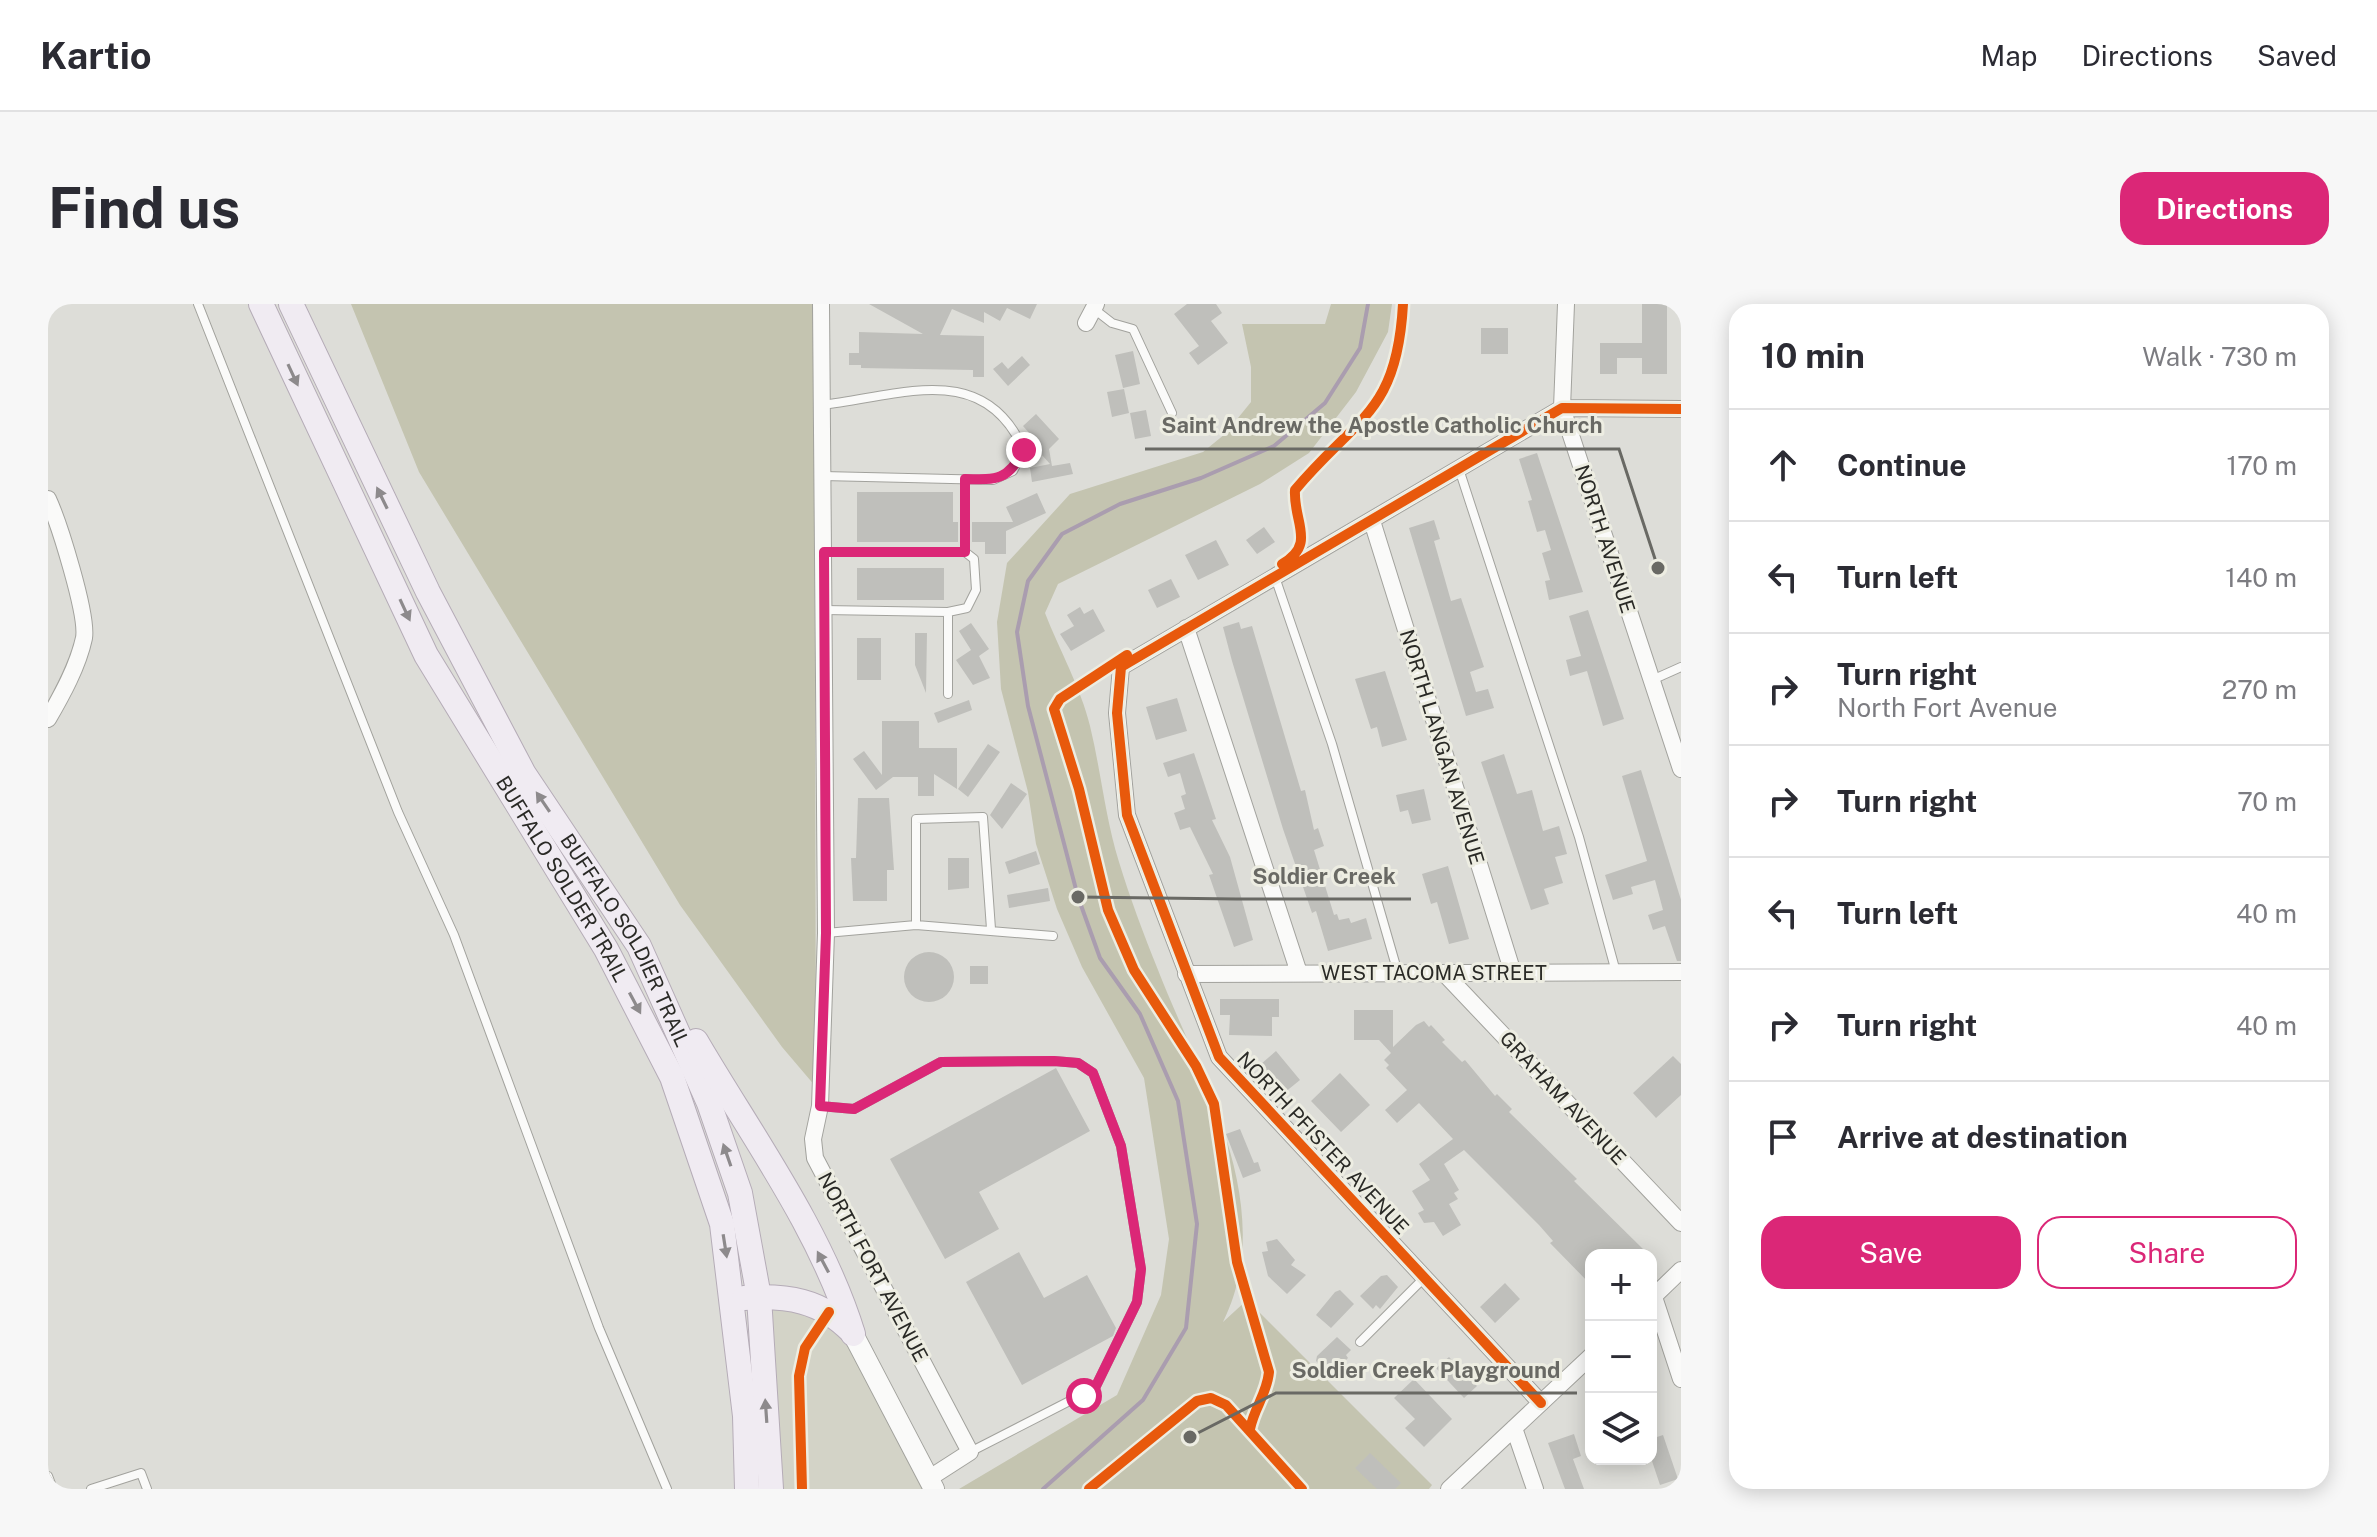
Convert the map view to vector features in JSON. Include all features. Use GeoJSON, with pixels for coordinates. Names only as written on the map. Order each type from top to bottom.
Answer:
{"type":"FeatureCollection","features":[{"type":"Feature","properties":{"kind":"main road","name":"BUFFALO SOLDER TRAIL"},"geometry":{"type":"LineString","coordinates":[[261,304],[426,655],[606,949],[672,1077],[722,1224],[734,1299],[745,1416],[747,1489]]}},
{"type":"Feature","properties":{"kind":"main road","name":"BUFFALO SOLDIER TRAIL"},"geometry":{"type":"LineString","coordinates":[[291,304],[428,592],[524,774],[639,946],[709,1103],[740,1193],[759,1297],[771,1489]]}},
{"type":"Feature","properties":{"kind":"main road"},"geometry":{"type":"LineString","coordinates":[[639,946],[793,1206],[841,1296],[853,1334]]}},
{"type":"Feature","properties":{"kind":"main road"},"geometry":{"type":"LineString","coordinates":[[734,1299],[798,1299],[835,1315],[853,1334]]}},
{"type":"Feature","properties":{"kind":"street","name":"NORTH FORT AVENUE"},"geometry":{"type":"LineString","coordinates":[[821,304],[826,933],[820,1106],[813,1139],[815,1158],[970,1452]]}},
{"type":"Feature","properties":{"kind":"street","name":"NORTH AVENUE"},"geometry":{"type":"LineString","coordinates":[[1566,304],[1562,408],[1681,769]]}},
{"type":"Feature","properties":{"kind":"street"},"geometry":{"type":"LineString","coordinates":[[1299,973],[1186,628],[1273,573],[1372,521],[1562,408],[1681,409]]}},
{"type":"Feature","properties":{"kind":"street"},"geometry":{"type":"LineString","coordinates":[[48,499],[64,534],[85,636],[64,692],[48,719]]}},
{"type":"Feature","properties":{"kind":"street","name":"NORTH LANGAN AVENUE"},"geometry":{"type":"LineString","coordinates":[[1372,521],[1513,973]]}},
{"type":"Feature","properties":{"kind":"street","name":"NORTH PFISTER AVENUE"},"geometry":{"type":"LineString","coordinates":[[1186,628],[1121,667],[1117,713],[1121,774],[1127,815],[1219,1057],[1541,1403]]}},
{"type":"Feature","properties":{"kind":"street","name":"WEST TACOMA STREET"},"geometry":{"type":"LineString","coordinates":[[1186,974],[1681,972]]}},
{"type":"Feature","properties":{"kind":"street","name":"GRAHAM AVENUE"},"geometry":{"type":"LineString","coordinates":[[1445,974],[1681,1223]]}},
{"type":"Feature","properties":{"kind":"street"},"geometry":{"type":"LineString","coordinates":[[1657,1293],[1681,1270]]}},
{"type":"Feature","properties":{"kind":"street"},"geometry":{"type":"LineString","coordinates":[[1657,1312],[1681,1379]]}},
{"type":"Feature","properties":{"kind":"street"},"geometry":{"type":"LineString","coordinates":[[853,1334],[931,1484],[970,1452]]}},
{"type":"Feature","properties":{"kind":"street"},"geometry":{"type":"LineString","coordinates":[[1449,1489],[1585,1362]]}},
{"type":"Feature","properties":{"kind":"street"},"geometry":{"type":"LineString","coordinates":[[1514,1428],[1535,1489]]}},
{"type":"Feature","properties":{"kind":"lane"},"geometry":{"type":"LineString","coordinates":[[198,304],[398,812],[454,935],[599,1328],[667,1489]]}},
{"type":"Feature","properties":{"kind":"lane"},"geometry":{"type":"LineString","coordinates":[[1092,312],[1112,323],[1133,329],[1172,413]]}},
{"type":"Feature","properties":{"kind":"lane"},"geometry":{"type":"LineString","coordinates":[[821,405],[862,400],[897,391],[951,391],[979,396],[998,409],[1013,426],[1024,450],[1013,471],[993,480],[823,476]]}},
{"type":"Feature","properties":{"kind":"lane"},"geometry":{"type":"LineString","coordinates":[[1459,469],[1574,822],[1616,973]]}},
{"type":"Feature","properties":{"kind":"lane"},"geometry":{"type":"LineString","coordinates":[[965,479],[965,552]]}},
{"type":"Feature","properties":{"kind":"lane"},"geometry":{"type":"LineString","coordinates":[[824,552],[965,552],[974,559],[976,590],[967,608],[948,612],[824,610]]}},
{"type":"Feature","properties":{"kind":"lane"},"geometry":{"type":"LineString","coordinates":[[1273,573],[1332,744],[1398,973]]}},
{"type":"Feature","properties":{"kind":"lane"},"geometry":{"type":"LineString","coordinates":[[948,612],[948,694]]}},
{"type":"Feature","properties":{"kind":"lane"},"geometry":{"type":"LineString","coordinates":[[1652,680],[1681,667]]}},
{"type":"Feature","properties":{"kind":"lane"},"geometry":{"type":"LineString","coordinates":[[916,925],[916,819],[983,817],[991,929]]}},
{"type":"Feature","properties":{"kind":"lane"},"geometry":{"type":"LineString","coordinates":[[826,933],[916,925],[1053,936]]}},
{"type":"Feature","properties":{"kind":"lane"},"geometry":{"type":"LineString","coordinates":[[820,1106],[854,1109],[941,1062],[1054,1061],[1078,1063],[1093,1073],[1121,1146],[1141,1269],[1137,1302],[1095,1388],[970,1452]]}},
{"type":"Feature","properties":{"kind":"lane"},"geometry":{"type":"LineString","coordinates":[[1360,1342],[1424,1278]]}},
{"type":"Feature","properties":{"kind":"lane"},"geometry":{"type":"LineString","coordinates":[[91,1489],[141,1473],[147,1489]]}},
{"type":"Feature","properties":{"kind":"lane"},"geometry":{"type":"LineString","coordinates":[[48,1476],[53,1489]]}},
{"type":"Feature","properties":{"kind":"shaded area"},"geometry":{"type":"Polygon","coordinates":[[[759,1297],[835,1315],[934,1489],[760,1489],[759,1297]]]}},
{"type":"Feature","properties":{"kind":"green space"},"geometry":{"type":"Polygon","coordinates":[[[351,304],[814,304],[816,1087],[782,1047],[680,905],[419,472],[351,304]]]}},
{"type":"Feature","properties":{"kind":"green space"},"geometry":{"type":"Polygon","coordinates":[[[1331,304],[1392,304],[1388,332],[1356,392],[1309,453],[1260,484],[1058,584],[1045,613],[1086,712],[1110,828],[1128,889],[1228,1143],[1239,1188],[1243,1233],[1238,1278],[1223,1322],[1247,1300],[1432,1485],[1429,1489],[959,1489],[1117,1395],[1161,1295],[1169,1239],[1144,1078],[1082,967],[1057,909],[1036,844],[1028,792],[1001,689],[997,622],[1007,563],[1070,494],[1203,452],[1225,434],[1251,402],[1251,367],[1242,324],[1325,324],[1331,304]]]}},
{"type":"Feature","properties":{"kind":"building"},"geometry":{"type":"Polygon","coordinates":[[[869,304],[1037,304],[1030,319],[1007,308],[1000,321],[984,312],[984,323],[952,309],[940,335],[984,336],[984,377],[973,377],[973,370],[861,368],[861,365],[849,365],[849,353],[859,353],[859,332],[923,334],[869,304]]]}},
{"type":"Feature","properties":{"kind":"building"},"geometry":{"type":"Polygon","coordinates":[[[1187,304],[1216,304],[1222,313],[1211,321],[1228,343],[1198,365],[1189,353],[1199,346],[1174,314],[1187,304]]]}},
{"type":"Feature","properties":{"kind":"building"},"geometry":{"type":"Polygon","coordinates":[[[1642,304],[1667,304],[1667,374],[1642,374],[1642,358],[1617,358],[1617,374],[1600,374],[1600,343],[1642,343],[1642,304]]]}},
{"type":"Feature","properties":{"kind":"building"},"geometry":{"type":"Polygon","coordinates":[[[1481,328],[1508,328],[1508,354],[1481,354],[1481,328]]]}},
{"type":"Feature","properties":{"kind":"building"},"geometry":{"type":"Polygon","coordinates":[[[1133,351],[1140,384],[1123,388],[1115,355],[1133,351]]]}},
{"type":"Feature","properties":{"kind":"building"},"geometry":{"type":"Polygon","coordinates":[[[1022,356],[1030,365],[1008,386],[993,369],[1002,362],[1008,369],[1022,356]]]}},
{"type":"Feature","properties":{"kind":"building"},"geometry":{"type":"Polygon","coordinates":[[[1124,389],[1129,413],[1112,417],[1107,392],[1124,389]]]}},
{"type":"Feature","properties":{"kind":"building"},"geometry":{"type":"Polygon","coordinates":[[[1146,410],[1151,436],[1135,439],[1130,413],[1146,410]]]}},
{"type":"Feature","properties":{"kind":"building"},"geometry":{"type":"Polygon","coordinates":[[[1036,414],[1059,439],[1049,449],[1052,466],[1070,463],[1073,474],[1032,482],[1030,468],[1050,464],[1033,445],[1037,442],[1023,426],[1036,414]]]}},
{"type":"Feature","properties":{"kind":"building"},"geometry":{"type":"Polygon","coordinates":[[[1537,453],[1583,592],[1549,600],[1545,581],[1550,580],[1542,553],[1551,550],[1545,530],[1537,532],[1528,501],[1532,500],[1519,459],[1537,453]]]}},
{"type":"Feature","properties":{"kind":"building"},"geometry":{"type":"Polygon","coordinates":[[[857,492],[953,492],[953,522],[958,522],[958,542],[857,542],[857,492]]]}},
{"type":"Feature","properties":{"kind":"building"},"geometry":{"type":"Polygon","coordinates":[[[1037,493],[1046,513],[1006,531],[1006,554],[985,554],[985,542],[972,542],[972,522],[1013,522],[1006,507],[1037,493]]]}},
{"type":"Feature","properties":{"kind":"building"},"geometry":{"type":"Polygon","coordinates":[[[1434,520],[1440,539],[1434,541],[1451,601],[1461,598],[1484,667],[1470,672],[1476,692],[1488,689],[1494,708],[1466,716],[1409,528],[1434,520]]]}},
{"type":"Feature","properties":{"kind":"building"},"geometry":{"type":"Polygon","coordinates":[[[1264,527],[1275,542],[1257,554],[1246,540],[1264,527]]]}},
{"type":"Feature","properties":{"kind":"building"},"geometry":{"type":"Polygon","coordinates":[[[1216,540],[1229,565],[1198,580],[1185,555],[1216,540]]]}},
{"type":"Feature","properties":{"kind":"building"},"geometry":{"type":"Polygon","coordinates":[[[857,568],[944,568],[944,600],[857,600],[857,568]]]}},
{"type":"Feature","properties":{"kind":"building"},"geometry":{"type":"Polygon","coordinates":[[[1171,579],[1180,597],[1157,608],[1148,590],[1171,579]]]}},
{"type":"Feature","properties":{"kind":"building"},"geometry":{"type":"Polygon","coordinates":[[[1080,607],[1084,614],[1093,609],[1105,631],[1071,651],[1060,634],[1074,626],[1067,615],[1080,607]]]}},
{"type":"Feature","properties":{"kind":"building"},"geometry":{"type":"Polygon","coordinates":[[[1588,610],[1624,719],[1603,726],[1587,671],[1570,676],[1566,660],[1581,656],[1569,616],[1588,610]]]}},
{"type":"Feature","properties":{"kind":"building"},"geometry":{"type":"Polygon","coordinates":[[[1239,622],[1241,629],[1252,626],[1301,791],[1305,790],[1314,830],[1318,828],[1324,846],[1314,850],[1334,915],[1337,914],[1339,920],[1349,918],[1351,923],[1366,918],[1372,939],[1328,951],[1316,911],[1312,913],[1283,829],[1223,627],[1239,622]]]}},
{"type":"Feature","properties":{"kind":"building"},"geometry":{"type":"Polygon","coordinates":[[[971,623],[989,649],[979,656],[990,678],[973,685],[956,660],[971,650],[959,631],[971,623]]]}},
{"type":"Feature","properties":{"kind":"building"},"geometry":{"type":"Polygon","coordinates":[[[915,633],[927,633],[926,693],[915,665],[915,633]]]}},
{"type":"Feature","properties":{"kind":"building"},"geometry":{"type":"Polygon","coordinates":[[[857,638],[881,638],[881,680],[857,680],[857,638]]]}},
{"type":"Feature","properties":{"kind":"building"},"geometry":{"type":"Polygon","coordinates":[[[1385,671],[1407,740],[1382,747],[1377,727],[1371,729],[1355,679],[1385,671]]]}},
{"type":"Feature","properties":{"kind":"building"},"geometry":{"type":"Polygon","coordinates":[[[1177,698],[1187,731],[1156,740],[1146,707],[1177,698]]]}},
{"type":"Feature","properties":{"kind":"building"},"geometry":{"type":"Polygon","coordinates":[[[969,700],[972,710],[938,723],[934,713],[969,700]]]}},
{"type":"Feature","properties":{"kind":"building"},"geometry":{"type":"Polygon","coordinates":[[[882,721],[919,721],[919,748],[957,748],[957,789],[934,774],[934,796],[918,796],[918,777],[893,777],[876,790],[853,759],[864,751],[882,775],[882,721]]]}},
{"type":"Feature","properties":{"kind":"building"},"geometry":{"type":"Polygon","coordinates":[[[988,744],[1000,752],[968,797],[958,789],[988,744]]]}},
{"type":"Feature","properties":{"kind":"building"},"geometry":{"type":"Polygon","coordinates":[[[1194,753],[1216,819],[1212,820],[1230,857],[1253,940],[1234,947],[1209,875],[1213,874],[1190,827],[1180,830],[1174,813],[1185,809],[1181,796],[1186,794],[1180,773],[1168,777],[1163,763],[1194,753]]]}},
{"type":"Feature","properties":{"kind":"building"},"geometry":{"type":"Polygon","coordinates":[[[1504,754],[1517,794],[1532,790],[1543,831],[1559,826],[1567,854],[1555,857],[1563,883],[1544,889],[1549,904],[1531,910],[1481,762],[1504,754]]]}},
{"type":"Feature","properties":{"kind":"building"},"geometry":{"type":"Polygon","coordinates":[[[1641,770],[1681,900],[1681,961],[1677,961],[1665,926],[1653,930],[1648,915],[1663,910],[1655,880],[1631,887],[1633,894],[1613,900],[1605,875],[1647,861],[1622,776],[1641,770]]]}},
{"type":"Feature","properties":{"kind":"building"},"geometry":{"type":"Polygon","coordinates":[[[1011,783],[1027,794],[1002,829],[990,815],[1011,783]]]}},
{"type":"Feature","properties":{"kind":"building"},"geometry":{"type":"Polygon","coordinates":[[[1424,789],[1431,820],[1412,824],[1408,810],[1400,812],[1396,795],[1424,789]]]}},
{"type":"Feature","properties":{"kind":"building"},"geometry":{"type":"Polygon","coordinates":[[[858,798],[889,798],[894,870],[887,870],[887,901],[853,901],[851,858],[856,858],[858,798]]]}},
{"type":"Feature","properties":{"kind":"building"},"geometry":{"type":"Polygon","coordinates":[[[1036,851],[1040,864],[1009,874],[1005,862],[1036,851]]]}},
{"type":"Feature","properties":{"kind":"building"},"geometry":{"type":"Polygon","coordinates":[[[948,858],[969,858],[969,888],[948,890],[948,858]]]}},
{"type":"Feature","properties":{"kind":"building"},"geometry":{"type":"Polygon","coordinates":[[[1448,866],[1469,939],[1449,944],[1437,902],[1431,904],[1422,874],[1448,866]]]}},
{"type":"Feature","properties":{"kind":"building"},"geometry":{"type":"Polygon","coordinates":[[[1048,888],[1050,901],[1009,908],[1007,895],[1048,888]]]}},
{"type":"Feature","properties":{"kind":"building"},"geometry":{"type":"Polygon","coordinates":[[[929,952],[947,959],[954,977],[947,995],[929,1002],[911,995],[904,977],[911,959],[929,952]]]}},
{"type":"Feature","properties":{"kind":"building"},"geometry":{"type":"Polygon","coordinates":[[[970,966],[988,966],[988,984],[970,984],[970,966]]]}},
{"type":"Feature","properties":{"kind":"building"},"geometry":{"type":"Polygon","coordinates":[[[1220,999],[1279,999],[1279,1017],[1272,1017],[1272,1036],[1229,1035],[1230,1015],[1220,1015],[1220,999]]]}},
{"type":"Feature","properties":{"kind":"building"},"geometry":{"type":"Polygon","coordinates":[[[1354,1010],[1393,1010],[1393,1047],[1416,1025],[1424,1021],[1429,1027],[1431,1025],[1445,1040],[1442,1042],[1462,1062],[1465,1060],[1495,1096],[1497,1094],[1512,1109],[1509,1112],[1643,1249],[1585,1249],[1585,1279],[1550,1243],[1553,1241],[1539,1225],[1464,1150],[1444,1164],[1459,1190],[1454,1193],[1458,1199],[1449,1204],[1461,1225],[1443,1236],[1434,1222],[1424,1223],[1418,1213],[1424,1210],[1412,1191],[1430,1180],[1419,1164],[1453,1139],[1419,1103],[1397,1123],[1385,1110],[1407,1090],[1386,1068],[1389,1065],[1384,1060],[1391,1053],[1379,1040],[1354,1040],[1354,1010]]]}},
{"type":"Feature","properties":{"kind":"building"},"geometry":{"type":"Polygon","coordinates":[[[1276,1051],[1300,1080],[1284,1093],[1261,1064],[1276,1051]]]}},
{"type":"Feature","properties":{"kind":"building"},"geometry":{"type":"Polygon","coordinates":[[[1673,1056],[1681,1064],[1681,1095],[1656,1118],[1633,1093],[1673,1056]]]}},
{"type":"Feature","properties":{"kind":"building"},"geometry":{"type":"Polygon","coordinates":[[[1056,1068],[1090,1131],[979,1192],[999,1229],[945,1259],[890,1159],[1056,1068]]]}},
{"type":"Feature","properties":{"kind":"building"},"geometry":{"type":"Polygon","coordinates":[[[1340,1073],[1370,1105],[1341,1132],[1311,1101],[1340,1073]]]}},
{"type":"Feature","properties":{"kind":"building"},"geometry":{"type":"Polygon","coordinates":[[[1240,1129],[1254,1163],[1258,1162],[1261,1171],[1243,1178],[1226,1134],[1240,1129]]]}},
{"type":"Feature","properties":{"kind":"building"},"geometry":{"type":"Polygon","coordinates":[[[1277,1239],[1295,1260],[1291,1265],[1306,1275],[1287,1294],[1268,1276],[1262,1252],[1268,1251],[1266,1242],[1277,1239]]]}},
{"type":"Feature","properties":{"kind":"building"},"geometry":{"type":"Polygon","coordinates":[[[1019,1252],[1044,1298],[1087,1275],[1116,1328],[1113,1336],[1022,1385],[966,1282],[1019,1252]]]}},
{"type":"Feature","properties":{"kind":"building"},"geometry":{"type":"Polygon","coordinates":[[[1387,1275],[1398,1287],[1380,1309],[1376,1305],[1373,1309],[1360,1296],[1381,1276],[1387,1275]]]}},
{"type":"Feature","properties":{"kind":"building"},"geometry":{"type":"Polygon","coordinates":[[[1505,1283],[1520,1299],[1495,1323],[1480,1307],[1505,1283]]]}},
{"type":"Feature","properties":{"kind":"building"},"geometry":{"type":"Polygon","coordinates":[[[1340,1290],[1354,1304],[1331,1328],[1316,1315],[1340,1290]]]}},
{"type":"Feature","properties":{"kind":"building"},"geometry":{"type":"Polygon","coordinates":[[[1337,1337],[1351,1350],[1346,1355],[1348,1358],[1335,1371],[1332,1367],[1327,1372],[1316,1361],[1317,1356],[1337,1337]]]}},
{"type":"Feature","properties":{"kind":"building"},"geometry":{"type":"Polygon","coordinates":[[[1449,1357],[1477,1386],[1464,1398],[1436,1368],[1449,1357]]]}},
{"type":"Feature","properties":{"kind":"building"},"geometry":{"type":"Polygon","coordinates":[[[1414,1379],[1452,1419],[1424,1447],[1405,1428],[1415,1419],[1394,1398],[1414,1379]]]}},
{"type":"Feature","properties":{"kind":"building"},"geometry":{"type":"Polygon","coordinates":[[[1574,1434],[1581,1456],[1573,1459],[1584,1489],[1565,1489],[1548,1443],[1574,1434]]]}},
{"type":"Feature","properties":{"kind":"building"},"geometry":{"type":"Polygon","coordinates":[[[1663,1435],[1678,1479],[1660,1485],[1653,1465],[1657,1465],[1657,1437],[1663,1435]]]}},
{"type":"Feature","properties":{"kind":"building"},"geometry":{"type":"Polygon","coordinates":[[[1370,1453],[1401,1483],[1395,1489],[1377,1489],[1355,1468],[1370,1453]]]}},
{"type":"Feature","properties":{"kind":"waterway"},"geometry":{"type":"LineString","coordinates":[[1043,1489],[1143,1400],[1186,1328],[1197,1224],[1178,1101],[1140,1014],[1100,958],[1078,897],[1028,706],[1017,632],[1028,581],[1062,534],[1120,504],[1201,478],[1274,446],[1325,403],[1360,348],[1368,304]]}},
{"type":"Feature","properties":{"kind":"cycle path"},"geometry":{"type":"LineString","coordinates":[[1282,564],[1293,556],[1301,540],[1295,490],[1355,428],[1383,392],[1399,341],[1403,304]]}},
{"type":"Feature","properties":{"kind":"cycle path"},"geometry":{"type":"LineString","coordinates":[[1541,1403],[1219,1057],[1127,815],[1117,713],[1121,667],[1562,408],[1681,409]]}},
{"type":"Feature","properties":{"kind":"cycle path"},"geometry":{"type":"LineString","coordinates":[[1127,655],[1060,699],[1054,709],[1079,789],[1108,910],[1134,970],[1196,1066],[1214,1104],[1237,1262],[1269,1372],[1250,1429]]}},
{"type":"Feature","properties":{"kind":"cycle path"},"geometry":{"type":"LineString","coordinates":[[802,1489],[799,1376],[805,1348],[829,1312]]}},
{"type":"Feature","properties":{"kind":"cycle path"},"geometry":{"type":"LineString","coordinates":[[1089,1489],[1197,1401],[1211,1398],[1226,1405],[1302,1489]]}},
{"type":"Feature","properties":{"kind":"place","name":"Saint Andrew the Apostle Catholic Church"},"geometry":{"type":"Point","coordinates":[1658,568]}},
{"type":"Feature","properties":{"kind":"place","name":"Soldier Creek"},"geometry":{"type":"Point","coordinates":[1078,897]}},
{"type":"Feature","properties":{"kind":"place","name":"Soldier Creek Playground"},"geometry":{"type":"Point","coordinates":[1190,1437]}},
{"type":"Feature","properties":{"kind":"route"},"geometry":{"type":"LineString","coordinates":[[1024,450],[1013,471],[993,480],[965,479],[965,552],[824,552],[826,933],[820,1106],[854,1109],[941,1062],[1054,1061],[1078,1063],[1093,1073],[1121,1146],[1141,1269],[1137,1302],[1095,1388],[1084,1396]]}}]}
